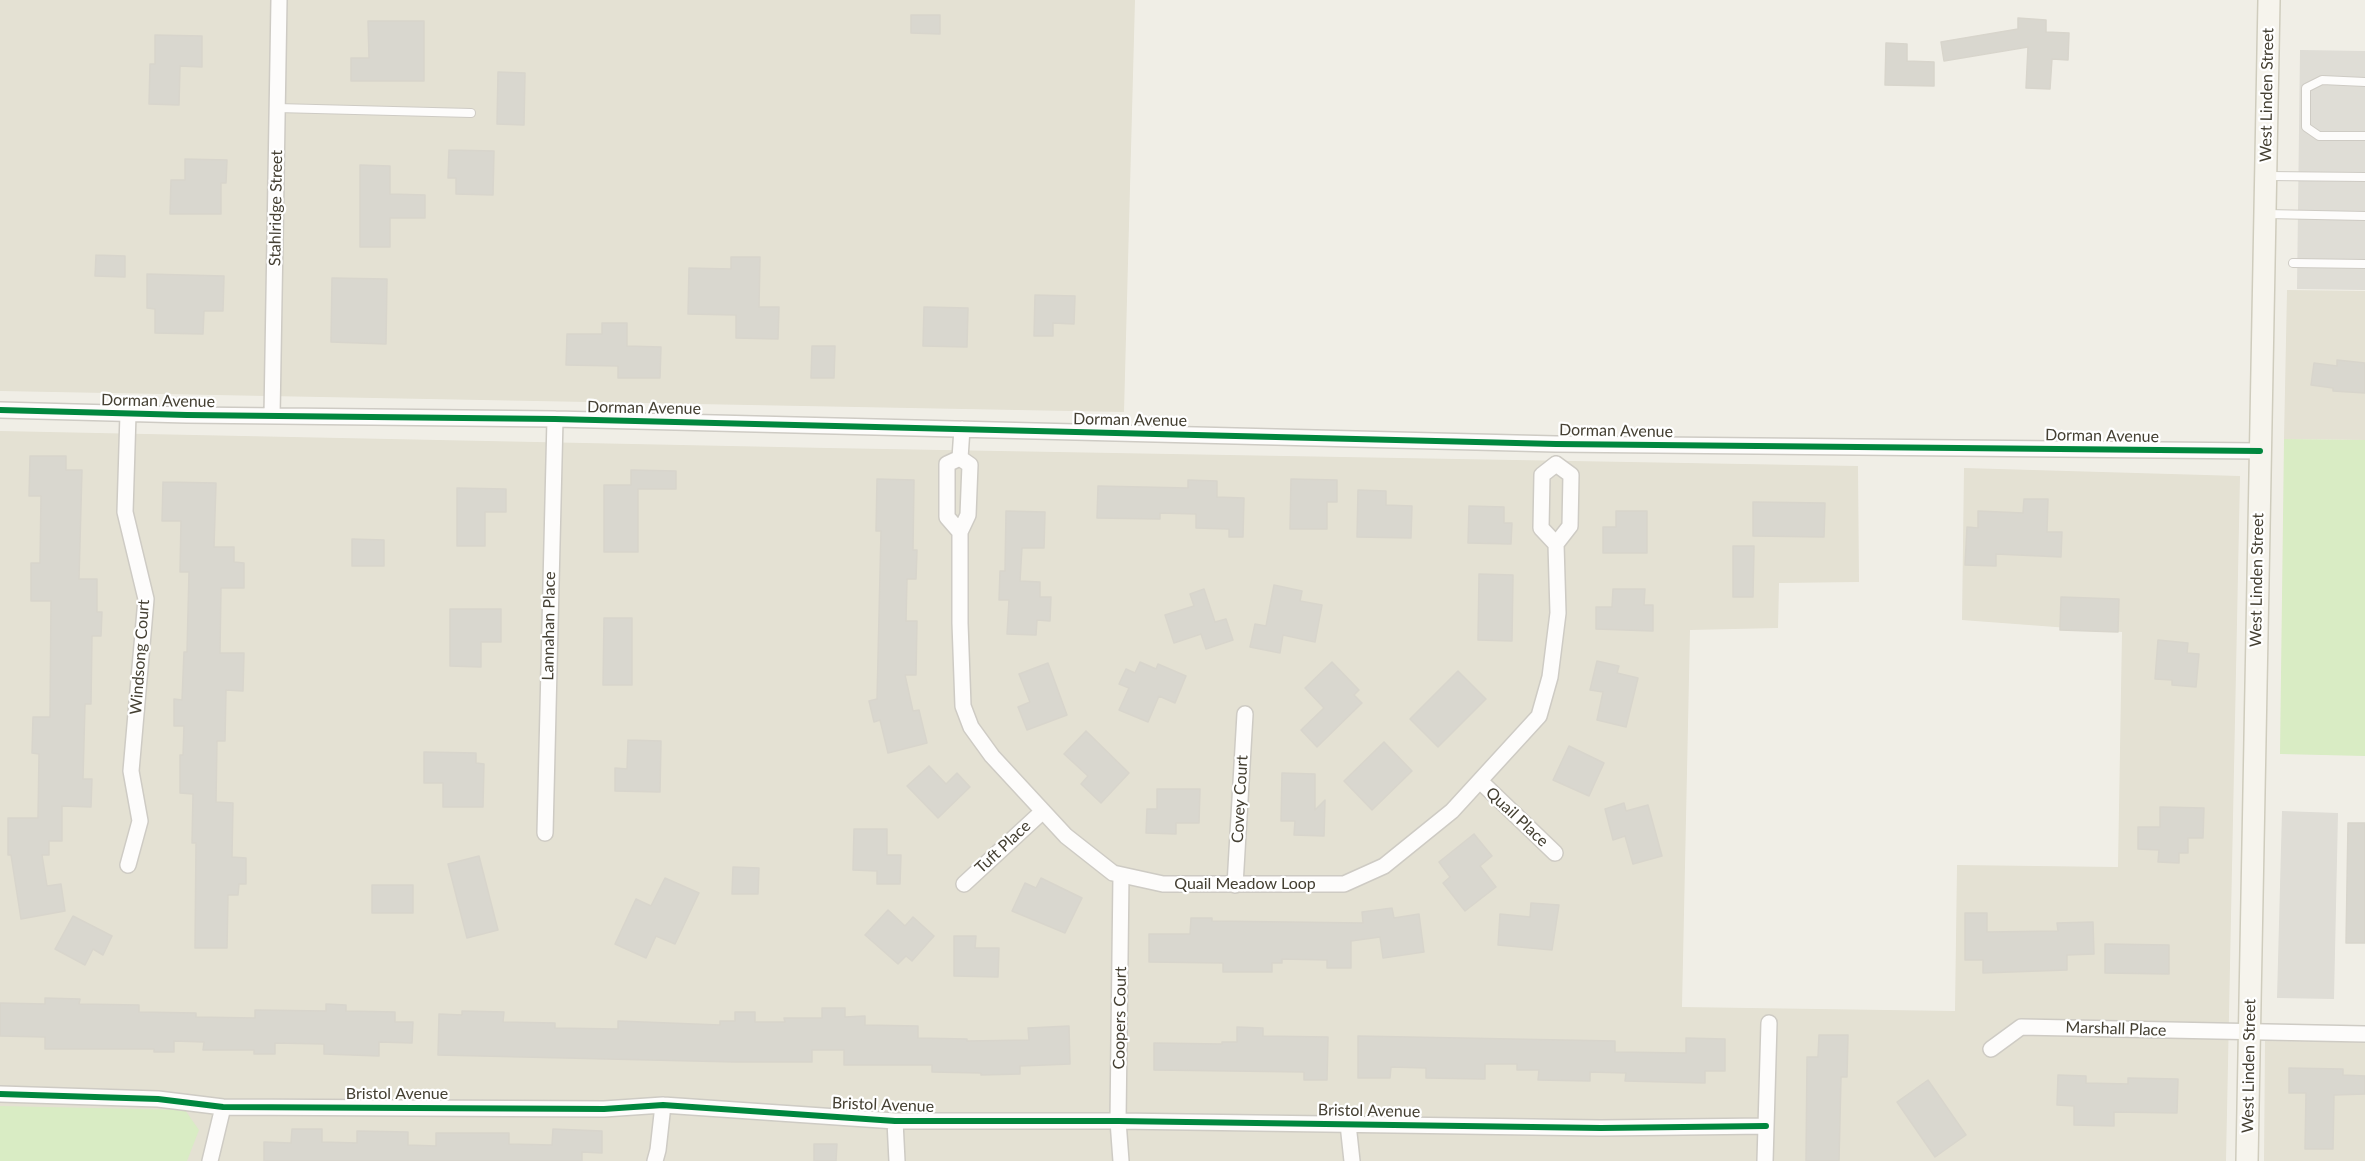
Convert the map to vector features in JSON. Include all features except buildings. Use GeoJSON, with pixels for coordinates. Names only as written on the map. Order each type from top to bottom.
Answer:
{"type":"FeatureCollection","features":[{"type":"Feature","properties":{"kind":"street","name":"Stahlridge Street"},"geometry":{"type":"LineString","coordinates":[[272,416],[279,0]]}},
{"type":"Feature","properties":{"kind":"street","name":"West Linden Street"},"geometry":{"type":"LineString","coordinates":[[2247,1161],[2269,0]]}},
{"type":"Feature","properties":{"kind":"street","name":"Dorman Avenue"},"geometry":{"type":"LineString","coordinates":[[0,410],[128,414],[555,419],[1556,444],[2260,451]]}},
{"type":"Feature","properties":{"kind":"street","name":"Windsong Court"},"geometry":{"type":"LineString","coordinates":[[128,414],[125,512],[146,599],[131,771],[140,821],[128,865]]}},
{"type":"Feature","properties":{"kind":"street","name":"Lannahan Place"},"geometry":{"type":"LineString","coordinates":[[545,833],[555,419]]}},
{"type":"Feature","properties":{"kind":"street","name":"Quail Meadow Loop"},"geometry":{"type":"LineString","coordinates":[[960,458],[962,429]]}},
{"type":"Feature","properties":{"kind":"street"},"geometry":{"type":"LineString","coordinates":[[1556,444],[1556,464]]}},
{"type":"Feature","properties":{"kind":"street","name":"Quail Meadow Loop"},"geometry":{"type":"LineString","coordinates":[[960,458],[947,464],[947,517],[960,532]]}},
{"type":"Feature","properties":{"kind":"street","name":"Quail Meadow Loop"},"geometry":{"type":"LineString","coordinates":[[960,458],[970,465],[968,515],[960,532],[960,623],[963,706],[971,727],[992,756],[1066,836],[1113,873],[1163,884],[1344,885],[1384,866],[1452,811],[1539,716],[1550,677],[1558,613],[1556,544]]}},
{"type":"Feature","properties":{"kind":"street"},"geometry":{"type":"LineString","coordinates":[[1556,464],[1571,475],[1570,526],[1556,544],[1541,528],[1542,475],[1556,464]]}},
{"type":"Feature","properties":{"kind":"street","name":"Covey Court"},"geometry":{"type":"LineString","coordinates":[[1235,885],[1245,714]]}},
{"type":"Feature","properties":{"kind":"street","name":"Quail Place"},"geometry":{"type":"LineString","coordinates":[[1480,782],[1555,853]]}},
{"type":"Feature","properties":{"kind":"street","name":"Tuft Place"},"geometry":{"type":"LineString","coordinates":[[964,884],[1043,811]]}},
{"type":"Feature","properties":{"kind":"street","name":"Coopers Court"},"geometry":{"type":"LineString","coordinates":[[1121,1161],[1118,1121],[1122,875]]}},
{"type":"Feature","properties":{"kind":"street"},"geometry":{"type":"LineString","coordinates":[[1765,1161],[1768,1023]]}},
{"type":"Feature","properties":{"kind":"street","name":"Marshall Place"},"geometry":{"type":"LineString","coordinates":[[1991,1049],[2021,1027],[2365,1034]]}},
{"type":"Feature","properties":{"kind":"street","name":"Bristol Avenue"},"geometry":{"type":"LineString","coordinates":[[0,1094],[158,1099],[223,1107],[604,1109],[663,1105],[895,1122],[1118,1121],[1601,1128],[1766,1126]]}},
{"type":"Feature","properties":{"kind":"street"},"geometry":{"type":"LineString","coordinates":[[655,1161],[663,1105]]}},
{"type":"Feature","properties":{"kind":"street"},"geometry":{"type":"LineString","coordinates":[[210,1161],[223,1107]]}},
{"type":"Feature","properties":{"kind":"street"},"geometry":{"type":"LineString","coordinates":[[895,1122],[897,1161]]}},
{"type":"Feature","properties":{"kind":"street"},"geometry":{"type":"LineString","coordinates":[[1348,1124],[1352,1161]]}},
{"type":"Feature","properties":{"kind":"lane"},"geometry":{"type":"LineString","coordinates":[[2365,82],[2322,81],[2306,88],[2306,127],[2319,136],[2365,136]]}},
{"type":"Feature","properties":{"kind":"lane"},"geometry":{"type":"LineString","coordinates":[[277,108],[471,113]]}},
{"type":"Feature","properties":{"kind":"lane"},"geometry":{"type":"LineString","coordinates":[[2265,176],[2365,177]]}},
{"type":"Feature","properties":{"kind":"lane"},"geometry":{"type":"LineString","coordinates":[[2265,214],[2365,216]]}},
{"type":"Feature","properties":{"kind":"lane"},"geometry":{"type":"LineString","coordinates":[[2293,263],[2365,264]]}},
{"type":"Feature","properties":{"kind":"shaded area"},"geometry":{"type":"Polygon","coordinates":[[[0,0],[1135,0],[1124,412],[0,391],[0,0]]]}},
{"type":"Feature","properties":{"kind":"shaded area"},"geometry":{"type":"Polygon","coordinates":[[[2300,50],[2365,51],[2365,290],[2297,289],[2300,50]]]}},
{"type":"Feature","properties":{"kind":"shaded area"},"geometry":{"type":"Polygon","coordinates":[[[2287,290],[2365,291],[2365,440],[2284,439],[2287,290]]]}},
{"type":"Feature","properties":{"kind":"shaded area"},"geometry":{"type":"Polygon","coordinates":[[[0,431],[1858,466],[1859,582],[1779,583],[1778,628],[1690,630],[1682,1007],[1955,1011],[1957,865],[2118,867],[2122,632],[1962,620],[1964,468],[2240,476],[2226,1161],[0,1161],[0,431]]]}},
{"type":"Feature","properties":{"kind":"shaded area"},"geometry":{"type":"Polygon","coordinates":[[[2282,811],[2338,813],[2334,999],[2277,998],[2282,811]]]}},
{"type":"Feature","properties":{"kind":"shaded area"},"geometry":{"type":"Polygon","coordinates":[[[2265,1041],[2365,1042],[2365,1161],[2264,1161],[2265,1041]]]}},
{"type":"Feature","properties":{"kind":"green space"},"geometry":{"type":"Polygon","coordinates":[[[2284,439],[2365,440],[2365,756],[2280,754],[2284,439]]]}},
{"type":"Feature","properties":{"kind":"green space"},"geometry":{"type":"Polygon","coordinates":[[[0,1106],[185,1110],[199,1130],[187,1161],[0,1161],[0,1106]]]}},
{"type":"Feature","properties":{"kind":"cycle path"},"geometry":{"type":"LineString","coordinates":[[0,410],[187,415],[555,419],[1556,444],[2260,451]]}},
{"type":"Feature","properties":{"kind":"cycle path"},"geometry":{"type":"LineString","coordinates":[[0,1094],[158,1099],[223,1107],[604,1109],[663,1105],[895,1121],[1118,1121],[1601,1128],[1766,1126]]}}]}
